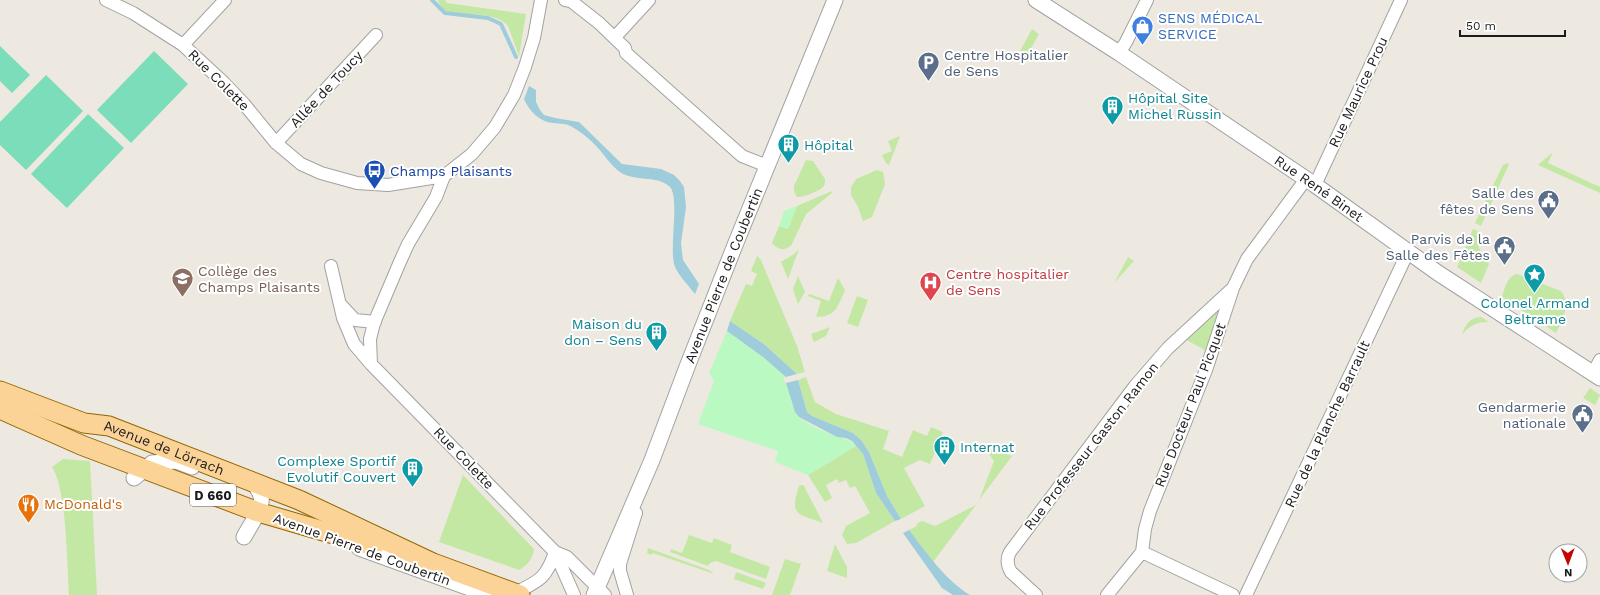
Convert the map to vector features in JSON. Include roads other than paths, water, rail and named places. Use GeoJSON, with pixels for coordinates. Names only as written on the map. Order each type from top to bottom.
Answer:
{"type":"FeatureCollection","features":[{"type":"Feature","properties":{"kind":"main road","name":"Avenue de Lörrach"},"geometry":{"type":"LineString","coordinates":[[0,392],[84,423],[109,426],[299,500],[433,563]]}},
{"type":"Feature","properties":{"kind":"main road","name":"Avenue de Lörrach"},"geometry":{"type":"LineString","coordinates":[[0,409],[81,445],[139,474],[258,512],[433,563],[517,594]]}},
{"type":"Feature","properties":{"kind":"street","name":"Rue Colette"},"geometry":{"type":"LineString","coordinates":[[106,0],[133,13],[183,45],[244,104],[276,144],[301,164],[321,174],[357,183],[382,185],[444,176]]}},
{"type":"Feature","properties":{"kind":"street"},"geometry":{"type":"LineString","coordinates":[[183,45],[225,0]]}},
{"type":"Feature","properties":{"kind":"street"},"geometry":{"type":"LineString","coordinates":[[371,364],[370,339],[375,322],[398,264],[436,197],[444,176],[472,154],[495,127],[514,95],[525,68],[534,38],[541,0]]}},
{"type":"Feature","properties":{"kind":"street"},"geometry":{"type":"LineString","coordinates":[[565,0],[570,1],[599,23],[625,48],[626,53],[742,156],[767,166]]}},
{"type":"Feature","properties":{"kind":"street"},"geometry":{"type":"LineString","coordinates":[[615,38],[649,0]]}},
{"type":"Feature","properties":{"kind":"street","name":"Avenue Pierre de Coubertin"},"geometry":{"type":"LineString","coordinates":[[798,91],[801,66],[827,0]]}},
{"type":"Feature","properties":{"kind":"street","name":"Avenue Pierre de Coubertin"},"geometry":{"type":"LineString","coordinates":[[599,593],[710,308],[835,0]]}},
{"type":"Feature","properties":{"kind":"street","name":"Rue René Binet"},"geometry":{"type":"LineString","coordinates":[[1036,0],[1119,53],[1310,182],[1408,252],[1598,370]]}},
{"type":"Feature","properties":{"kind":"street"},"geometry":{"type":"LineString","coordinates":[[1119,53],[1147,0]]}},
{"type":"Feature","properties":{"kind":"street","name":"Rue Maurice Prou"},"geometry":{"type":"LineString","coordinates":[[1310,182],[1401,0]]}},
{"type":"Feature","properties":{"kind":"street","name":"Allée de Toucy"},"geometry":{"type":"LineString","coordinates":[[276,144],[376,35]]}},
{"type":"Feature","properties":{"kind":"street","name":"Rue Docteur Paul Picquet"},"geometry":{"type":"LineString","coordinates":[[1142,552],[1145,529],[1150,511],[1206,370],[1233,288],[1247,259],[1310,182]]}},
{"type":"Feature","properties":{"kind":"street","name":"Rue de la Planche Barrault"},"geometry":{"type":"LineString","coordinates":[[1246,595],[1408,252]]}},
{"type":"Feature","properties":{"kind":"street","name":"Rue Colette"},"geometry":{"type":"LineString","coordinates":[[330,266],[340,303],[342,318],[354,344],[371,364],[555,552],[566,558],[599,593]]}},
{"type":"Feature","properties":{"kind":"street","name":"Rue Professeur Gaston Ramon"},"geometry":{"type":"LineString","coordinates":[[1036,595],[1008,568],[1007,558],[1011,551],[1135,386],[1168,348],[1233,288]]}},
{"type":"Feature","properties":{"kind":"street"},"geometry":{"type":"LineString","coordinates":[[340,303],[355,320],[375,322]]}},
{"type":"Feature","properties":{"kind":"street","name":"Avenue Pierre de Coubertin"},"geometry":{"type":"LineString","coordinates":[[627,593],[620,571],[620,564],[652,460]]}},
{"type":"Feature","properties":{"kind":"street"},"geometry":{"type":"LineString","coordinates":[[139,474],[152,462],[176,461],[218,478],[253,483],[261,498],[258,512],[244,538]]}},
{"type":"Feature","properties":{"kind":"street","name":"Avenue Pierre de Coubertin"},"geometry":{"type":"LineString","coordinates":[[258,512],[489,595]]}},
{"type":"Feature","properties":{"kind":"street","name":"Rue Colette"},"geometry":{"type":"LineString","coordinates":[[555,552],[574,595]]}},
{"type":"Feature","properties":{"kind":"street"},"geometry":{"type":"LineString","coordinates":[[517,594],[540,580],[550,566],[555,552]]}},
{"type":"Feature","properties":{"kind":"street"},"geometry":{"type":"LineString","coordinates":[[1107,595],[1142,552],[1233,595]]}},
{"type":"Feature","properties":{"kind":"water"},"geometry":{"type":"Polygon","coordinates":[[[529,86],[536,90],[536,102],[544,115],[579,122],[622,164],[661,169],[674,175],[680,181],[684,187],[686,207],[681,243],[683,260],[699,284],[695,294],[675,267],[673,259],[674,200],[669,186],[658,181],[632,177],[620,172],[595,144],[577,130],[569,125],[548,122],[539,118],[532,112],[524,99],[529,86]]]}},
{"type":"Feature","properties":{"kind":"water"},"geometry":{"type":"Polygon","coordinates":[[[730,321],[765,345],[797,374],[786,377],[763,357],[727,331],[730,321]]]}},
{"type":"Feature","properties":{"kind":"water"},"geometry":{"type":"Polygon","coordinates":[[[798,380],[807,412],[812,416],[853,433],[861,440],[869,452],[887,496],[901,519],[895,521],[876,493],[863,454],[852,441],[846,438],[837,437],[799,417],[795,412],[786,383],[798,380]]]}},
{"type":"Feature","properties":{"kind":"water"},"geometry":{"type":"Polygon","coordinates":[[[909,530],[944,573],[961,589],[970,595],[953,595],[942,588],[903,533],[909,530]]]}},
{"type":"Feature","properties":{"kind":"waterway"},"geometry":{"type":"LineString","coordinates":[[432,0],[445,13],[488,18],[501,24],[516,57]]}},
{"type":"Feature","properties":{"kind":"place","name":"SENS MÉDICAL SERVICE"},"geometry":{"type":"Point","coordinates":[1142,46]}},
{"type":"Feature","properties":{"kind":"place","name":"Centre Hospitalier de Sens"},"geometry":{"type":"Point","coordinates":[928,82]}},
{"type":"Feature","properties":{"kind":"place","name":"Hôpital Site Michel Russin"},"geometry":{"type":"Point","coordinates":[1113,126]}},
{"type":"Feature","properties":{"kind":"place","name":"Hôpital"},"geometry":{"type":"Point","coordinates":[788,164]}},
{"type":"Feature","properties":{"kind":"place","name":"Champs Plaisants"},"geometry":{"type":"Point","coordinates":[374,190]}},
{"type":"Feature","properties":{"kind":"place","name":"Salle des fêtes de Sens"},"geometry":{"type":"Point","coordinates":[1549,220]}},
{"type":"Feature","properties":{"kind":"place","name":"Parvis de la Salle des Fêtes"},"geometry":{"type":"Point","coordinates":[1505,266]}},
{"type":"Feature","properties":{"kind":"place","name":"Colonel Armand Beltrame"},"geometry":{"type":"Point","coordinates":[1535,294]}},
{"type":"Feature","properties":{"kind":"place","name":"Collège des Champs Plaisants"},"geometry":{"type":"Point","coordinates":[182,298]}},
{"type":"Feature","properties":{"kind":"place","name":"Centre hospitalier de Sens"},"geometry":{"type":"Point","coordinates":[931,302]}},
{"type":"Feature","properties":{"kind":"place","name":"Maison du don – Sens"},"geometry":{"type":"Point","coordinates":[657,352]}},
{"type":"Feature","properties":{"kind":"place","name":"Gendarmerie nationale"},"geometry":{"type":"Point","coordinates":[1582,434]}},
{"type":"Feature","properties":{"kind":"place","name":"Internat"},"geometry":{"type":"Point","coordinates":[945,466]}},
{"type":"Feature","properties":{"kind":"place","name":"Complexe Sportif Evolutif Couvert"},"geometry":{"type":"Point","coordinates":[412,488]}},
{"type":"Feature","properties":{"kind":"place","name":"McDonald's"},"geometry":{"type":"Point","coordinates":[29,524]}}]}
